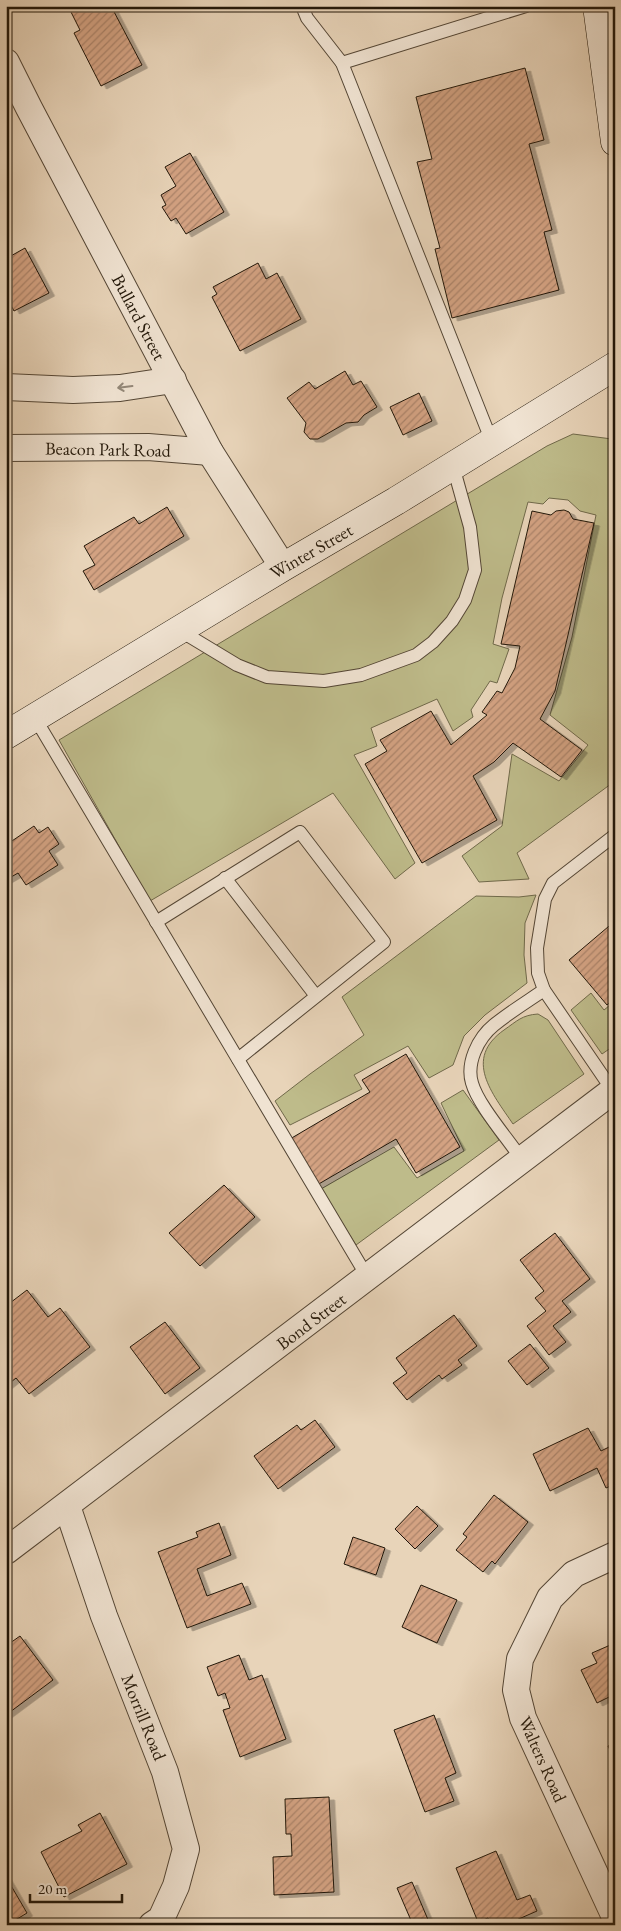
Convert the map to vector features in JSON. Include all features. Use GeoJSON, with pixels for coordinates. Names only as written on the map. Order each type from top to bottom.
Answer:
{"type":"FeatureCollection","features":[{"type":"Feature","properties":{"kind":"street"},"geometry":{"type":"LineString","coordinates":[[597,6],[615,142]]}},
{"type":"Feature","properties":{"kind":"street","name":"Bullard Street"},"geometry":{"type":"LineString","coordinates":[[6,62],[210,452],[283,567]]}},
{"type":"Feature","properties":{"kind":"street","name":"Winter Street"},"geometry":{"type":"LineString","coordinates":[[6,735],[283,567],[396,501],[615,366]]}},
{"type":"Feature","properties":{"kind":"street"},"geometry":{"type":"LineString","coordinates":[[6,388],[73,390],[120,388],[173,380]]}},
{"type":"Feature","properties":{"kind":"street","name":"Beacon Park Road"},"geometry":{"type":"LineString","coordinates":[[6,448],[148,447],[210,452]]}},
{"type":"Feature","properties":{"kind":"street","name":"Bond Street"},"geometry":{"type":"LineString","coordinates":[[6,1551],[614,1090]]}},
{"type":"Feature","properties":{"kind":"street","name":"Morrill Road"},"geometry":{"type":"LineString","coordinates":[[67,1506],[104,1616],[166,1772],[186,1849],[176,1886],[160,1919],[152,1925]]}},
{"type":"Feature","properties":{"kind":"street","name":"Walters Road"},"geometry":{"type":"LineString","coordinates":[[615,1554],[574,1574],[550,1598],[520,1659],[516,1690],[523,1718],[615,1917]]}},
{"type":"Feature","properties":{"kind":"lane"},"geometry":{"type":"LineString","coordinates":[[302,6],[307,18],[342,64],[492,442]]}},
{"type":"Feature","properties":{"kind":"lane"},"geometry":{"type":"LineString","coordinates":[[342,64],[526,6]]}},
{"type":"Feature","properties":{"kind":"lane"},"geometry":{"type":"LineString","coordinates":[[180,630],[237,665],[267,677],[324,681],[361,675],[416,656],[433,642],[452,621],[465,600],[475,570],[470,527],[453,466]]}},
{"type":"Feature","properties":{"kind":"lane"},"geometry":{"type":"LineString","coordinates":[[35,718],[368,1278]]}},
{"type":"Feature","properties":{"kind":"lane"},"geometry":{"type":"LineString","coordinates":[[156,922],[300,832],[384,942],[238,1059]]}},
{"type":"Feature","properties":{"kind":"lane"},"geometry":{"type":"LineString","coordinates":[[614,1090],[544,990],[538,973],[537,948],[545,899],[553,884],[615,835]]}},
{"type":"Feature","properties":{"kind":"lane"},"geometry":{"type":"LineString","coordinates":[[226,878],[316,996]]}},
{"type":"Feature","properties":{"kind":"lane"},"geometry":{"type":"LineString","coordinates":[[522,1160],[478,1096],[471,1082],[471,1060],[481,1039],[493,1026],[544,990]]}},
{"type":"Feature","properties":{"kind":"shaded area"},"geometry":{"type":"Polygon","coordinates":[[[573,434],[612,439],[615,442],[615,781],[517,853],[529,879],[479,882],[462,856],[502,826],[512,754],[559,781],[588,745],[550,715],[572,637],[596,515],[580,511],[568,500],[549,498],[543,504],[528,502],[502,598],[493,644],[509,649],[497,683],[490,681],[471,710],[473,717],[453,731],[437,699],[371,728],[377,746],[354,755],[415,863],[395,879],[333,793],[150,901],[59,740],[547,446],[573,434]]]}},
{"type":"Feature","properties":{"kind":"shaded area"},"geometry":{"type":"Polygon","coordinates":[[[536,895],[525,923],[524,955],[527,983],[485,1015],[464,1036],[453,1065],[429,1078],[408,1046],[354,1075],[362,1089],[290,1125],[275,1101],[364,1035],[342,997],[476,896],[519,897],[536,895]]]}},
{"type":"Feature","properties":{"kind":"shaded area"},"geometry":{"type":"Polygon","coordinates":[[[591,993],[604,1010],[615,1001],[615,1045],[602,1054],[571,1010],[591,993]]]}},
{"type":"Feature","properties":{"kind":"shaded area"},"geometry":{"type":"Polygon","coordinates":[[[538,1014],[548,1020],[584,1074],[513,1124],[490,1088],[485,1076],[483,1064],[485,1053],[492,1041],[516,1021],[538,1014]]]}},
{"type":"Feature","properties":{"kind":"shaded area"},"geometry":{"type":"Polygon","coordinates":[[[463,1090],[499,1140],[356,1245],[321,1189],[394,1147],[417,1178],[464,1151],[441,1103],[463,1090]]]}},
{"type":"Feature","properties":{"kind":"building"},"geometry":{"type":"Polygon","coordinates":[[[68,6],[111,6],[142,65],[101,86],[74,33],[80,30],[68,6]]]}},
{"type":"Feature","properties":{"kind":"building"},"geometry":{"type":"Polygon","coordinates":[[[525,68],[544,140],[529,144],[552,230],[544,232],[559,290],[452,318],[435,249],[440,248],[417,162],[432,159],[416,97],[525,68]]]}},
{"type":"Feature","properties":{"kind":"building"},"geometry":{"type":"Polygon","coordinates":[[[190,153],[224,212],[186,234],[176,218],[171,221],[162,207],[166,205],[161,195],[176,186],[165,167],[190,153]]]}},
{"type":"Feature","properties":{"kind":"building"},"geometry":{"type":"Polygon","coordinates":[[[25,248],[49,293],[14,311],[6,296],[6,252],[9,257],[25,248]]]}},
{"type":"Feature","properties":{"kind":"building"},"geometry":{"type":"Polygon","coordinates":[[[258,263],[266,279],[277,273],[301,319],[240,351],[212,297],[217,294],[213,287],[258,263]]]}},
{"type":"Feature","properties":{"kind":"building"},"geometry":{"type":"Polygon","coordinates":[[[345,371],[353,385],[361,381],[377,407],[364,415],[358,422],[346,423],[318,439],[310,439],[304,432],[306,423],[287,398],[309,382],[315,389],[345,371]]]}},
{"type":"Feature","properties":{"kind":"building"},"geometry":{"type":"Polygon","coordinates":[[[419,393],[432,421],[403,435],[390,407],[419,393]]]}},
{"type":"Feature","properties":{"kind":"building"},"geometry":{"type":"Polygon","coordinates":[[[167,507],[184,536],[94,590],[83,571],[95,565],[84,546],[134,517],[139,524],[167,507]]]}},
{"type":"Feature","properties":{"kind":"building"},"geometry":{"type":"Polygon","coordinates":[[[564,510],[569,512],[573,519],[594,523],[555,691],[540,719],[582,750],[561,777],[513,743],[494,762],[473,776],[497,820],[422,863],[365,764],[387,751],[380,740],[431,711],[451,745],[487,715],[482,712],[497,691],[502,693],[515,668],[520,646],[501,644],[532,511],[551,515],[556,511],[564,510]]]}},
{"type":"Feature","properties":{"kind":"building"},"geometry":{"type":"Polygon","coordinates":[[[34,826],[39,833],[48,827],[59,844],[49,851],[58,865],[26,885],[18,873],[6,880],[6,845],[34,826]]]}},
{"type":"Feature","properties":{"kind":"building"},"geometry":{"type":"Polygon","coordinates":[[[615,921],[615,998],[607,1005],[569,960],[615,921]]]}},
{"type":"Feature","properties":{"kind":"building"},"geometry":{"type":"Polygon","coordinates":[[[406,1054],[460,1147],[416,1173],[396,1139],[317,1185],[290,1139],[370,1092],[362,1080],[406,1054]]]}},
{"type":"Feature","properties":{"kind":"building"},"geometry":{"type":"Polygon","coordinates":[[[224,1185],[255,1217],[200,1266],[169,1233],[224,1185]]]}},
{"type":"Feature","properties":{"kind":"building"},"geometry":{"type":"Polygon","coordinates":[[[555,1233],[590,1279],[562,1301],[571,1312],[553,1326],[566,1342],[549,1355],[527,1326],[546,1311],[535,1298],[544,1291],[520,1260],[555,1233]]]}},
{"type":"Feature","properties":{"kind":"building"},"geometry":{"type":"Polygon","coordinates":[[[27,1290],[48,1317],[60,1308],[90,1347],[29,1394],[16,1378],[6,1386],[6,1306],[27,1290]]]}},
{"type":"Feature","properties":{"kind":"building"},"geometry":{"type":"Polygon","coordinates":[[[454,1315],[477,1346],[458,1360],[462,1365],[442,1379],[439,1375],[407,1400],[393,1383],[407,1373],[396,1358],[454,1315]]]}},
{"type":"Feature","properties":{"kind":"building"},"geometry":{"type":"Polygon","coordinates":[[[165,1322],[200,1368],[165,1394],[130,1347],[165,1322]]]}},
{"type":"Feature","properties":{"kind":"building"},"geometry":{"type":"Polygon","coordinates":[[[530,1344],[549,1368],[527,1385],[508,1361],[530,1344]]]}},
{"type":"Feature","properties":{"kind":"building"},"geometry":{"type":"Polygon","coordinates":[[[315,1420],[335,1447],[278,1489],[254,1456],[297,1425],[301,1430],[315,1420]]]}},
{"type":"Feature","properties":{"kind":"building"},"geometry":{"type":"Polygon","coordinates":[[[588,1428],[601,1451],[615,1444],[615,1484],[606,1488],[597,1468],[550,1491],[533,1454],[588,1428]]]}},
{"type":"Feature","properties":{"kind":"building"},"geometry":{"type":"Polygon","coordinates":[[[494,1495],[528,1522],[495,1564],[492,1561],[483,1572],[456,1550],[467,1537],[463,1534],[494,1495]]]}},
{"type":"Feature","properties":{"kind":"building"},"geometry":{"type":"Polygon","coordinates":[[[417,1506],[438,1526],[415,1549],[395,1529],[417,1506]]]}},
{"type":"Feature","properties":{"kind":"building"},"geometry":{"type":"Polygon","coordinates":[[[219,1523],[231,1555],[197,1569],[207,1596],[242,1583],[251,1604],[187,1628],[158,1552],[198,1537],[196,1532],[219,1523]]]}},
{"type":"Feature","properties":{"kind":"building"},"geometry":{"type":"Polygon","coordinates":[[[353,1537],[385,1548],[376,1575],[344,1564],[353,1537]]]}},
{"type":"Feature","properties":{"kind":"building"},"geometry":{"type":"Polygon","coordinates":[[[421,1585],[457,1600],[437,1643],[402,1627],[421,1585]]]}},
{"type":"Feature","properties":{"kind":"building"},"geometry":{"type":"Polygon","coordinates":[[[20,1636],[53,1680],[6,1715],[6,1646],[20,1636]]]}},
{"type":"Feature","properties":{"kind":"building"},"geometry":{"type":"Polygon","coordinates":[[[615,1643],[615,1694],[597,1703],[581,1670],[597,1663],[592,1653],[615,1643]]]}},
{"type":"Feature","properties":{"kind":"building"},"geometry":{"type":"Polygon","coordinates":[[[239,1655],[249,1680],[262,1675],[286,1739],[240,1757],[223,1710],[230,1708],[225,1693],[218,1696],[207,1667],[239,1655]]]}},
{"type":"Feature","properties":{"kind":"building"},"geometry":{"type":"Polygon","coordinates":[[[434,1715],[456,1773],[445,1778],[454,1801],[425,1812],[394,1730],[434,1715]]]}},
{"type":"Feature","properties":{"kind":"building"},"geometry":{"type":"Polygon","coordinates":[[[615,1743],[615,1760],[608,1746],[615,1743]]]}},
{"type":"Feature","properties":{"kind":"building"},"geometry":{"type":"Polygon","coordinates":[[[329,1797],[334,1892],[274,1895],[273,1857],[292,1856],[291,1834],[286,1834],[285,1799],[329,1797]]]}},
{"type":"Feature","properties":{"kind":"building"},"geometry":{"type":"Polygon","coordinates":[[[100,1813],[127,1864],[64,1897],[41,1852],[82,1831],[78,1825],[100,1813]]]}},
{"type":"Feature","properties":{"kind":"building"},"geometry":{"type":"Polygon","coordinates":[[[496,1851],[517,1900],[530,1895],[537,1911],[505,1925],[491,1925],[488,1918],[478,1922],[456,1868],[496,1851]]]}},
{"type":"Feature","properties":{"kind":"building"},"geometry":{"type":"Polygon","coordinates":[[[6,1877],[27,1913],[7,1925],[6,1925],[6,1877]]]}},
{"type":"Feature","properties":{"kind":"building"},"geometry":{"type":"Polygon","coordinates":[[[412,1882],[429,1922],[422,1925],[413,1925],[397,1888],[412,1882]]]}}]}
